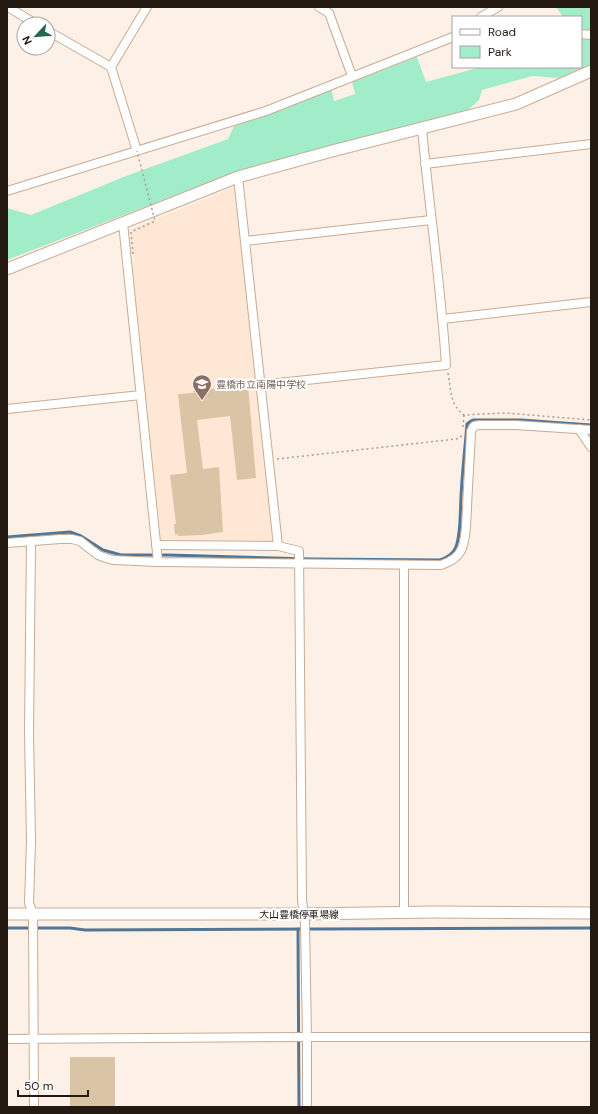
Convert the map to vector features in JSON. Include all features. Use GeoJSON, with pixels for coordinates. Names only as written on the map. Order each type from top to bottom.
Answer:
{"type":"FeatureCollection","features":[{"type":"Feature","properties":{"kind":"street"},"geometry":{"type":"LineString","coordinates":[[8,7],[23,16]]}},
{"type":"Feature","properties":{"kind":"street"},"geometry":{"type":"LineString","coordinates":[[111,67],[147,7]]}},
{"type":"Feature","properties":{"kind":"street"},"geometry":{"type":"LineString","coordinates":[[319,7],[331,10],[352,76]]}},
{"type":"Feature","properties":{"kind":"street"},"geometry":{"type":"LineString","coordinates":[[484,16],[498,7]]}},
{"type":"Feature","properties":{"kind":"street"},"geometry":{"type":"LineString","coordinates":[[56,36],[111,67],[137,151]]}},
{"type":"Feature","properties":{"kind":"street"},"geometry":{"type":"LineString","coordinates":[[7,191],[266,111],[452,37]]}},
{"type":"Feature","properties":{"kind":"street"},"geometry":{"type":"LineString","coordinates":[[7,269],[238,177],[332,150],[516,104],[591,71]]}},
{"type":"Feature","properties":{"kind":"street"},"geometry":{"type":"LineString","coordinates":[[260,385],[446,365],[443,319],[422,128]]}},
{"type":"Feature","properties":{"kind":"street"},"geometry":{"type":"LineString","coordinates":[[425,164],[591,144]]}},
{"type":"Feature","properties":{"kind":"street"},"geometry":{"type":"LineString","coordinates":[[238,177],[278,546]]}},
{"type":"Feature","properties":{"kind":"street"},"geometry":{"type":"LineString","coordinates":[[245,242],[431,220]]}},
{"type":"Feature","properties":{"kind":"street"},"geometry":{"type":"LineString","coordinates":[[123,223],[158,562]]}},
{"type":"Feature","properties":{"kind":"street"},"geometry":{"type":"LineString","coordinates":[[443,319],[591,302]]}},
{"type":"Feature","properties":{"kind":"street"},"geometry":{"type":"LineString","coordinates":[[7,409],[141,394]]}},
{"type":"Feature","properties":{"kind":"street"},"geometry":{"type":"LineString","coordinates":[[7,542],[72,539],[80,541],[98,555],[113,560],[404,566],[441,565],[449,563],[458,556],[462,549],[466,526],[471,431],[474,426],[516,425],[591,430]]}},
{"type":"Feature","properties":{"kind":"street"},"geometry":{"type":"LineString","coordinates":[[579,429],[591,447]]}},
{"type":"Feature","properties":{"kind":"street"},"geometry":{"type":"LineString","coordinates":[[31,541],[29,732],[31,841],[29,903],[33,914],[34,930],[34,1107]]}},
{"type":"Feature","properties":{"kind":"street"},"geometry":{"type":"LineString","coordinates":[[157,548],[278,546],[300,551],[302,900],[305,935],[307,1107]]}},
{"type":"Feature","properties":{"kind":"street"},"geometry":{"type":"LineString","coordinates":[[404,566],[404,913]]}},
{"type":"Feature","properties":{"kind":"street","name":"大山豊橋停車場線"},"geometry":{"type":"LineString","coordinates":[[7,914],[304,918],[432,912],[591,913]]}},
{"type":"Feature","properties":{"kind":"street"},"geometry":{"type":"LineString","coordinates":[[7,1040],[292,1037],[591,1037]]}},
{"type":"Feature","properties":{"kind":"path"},"geometry":{"type":"LineString","coordinates":[[133,254],[130,232],[155,221],[137,151]]}},
{"type":"Feature","properties":{"kind":"path"},"geometry":{"type":"LineString","coordinates":[[446,365],[453,403],[459,412],[464,415],[506,413],[591,420]]}},
{"type":"Feature","properties":{"kind":"path"},"geometry":{"type":"LineString","coordinates":[[268,460],[456,439],[460,438],[461,436],[464,415]]}},
{"type":"Feature","properties":{"kind":"shaded area","name":"豊橋市立南陽中学校"},"geometry":{"type":"Polygon","coordinates":[[[235,187],[273,541],[161,540],[132,263],[135,262],[134,253],[131,253],[129,230],[235,187]]]}},
{"type":"Feature","properties":{"kind":"green space"},"geometry":{"type":"Polygon","coordinates":[[[556,7],[591,7],[591,64],[582,68],[582,16],[562,16],[556,7]]]}},
{"type":"Feature","properties":{"kind":"green space"},"geometry":{"type":"Polygon","coordinates":[[[417,57],[426,82],[477,68],[582,68],[559,78],[532,76],[482,90],[479,100],[468,110],[241,170],[7,260],[7,208],[31,215],[126,176],[228,139],[234,126],[283,109],[331,88],[334,101],[355,94],[352,82],[417,57]]]}},
{"type":"Feature","properties":{"kind":"building"},"geometry":{"type":"Polygon","coordinates":[[[248,385],[256,478],[237,480],[230,416],[197,420],[203,469],[219,467],[223,532],[201,535],[175,535],[174,524],[176,524],[170,475],[187,473],[178,394],[248,385]]]}},
{"type":"Feature","properties":{"kind":"building"},"geometry":{"type":"Polygon","coordinates":[[[70,1057],[115,1057],[115,1107],[70,1107],[70,1057]]]}},
{"type":"Feature","properties":{"kind":"waterway"},"geometry":{"type":"LineString","coordinates":[[7,537],[70,532],[81,536],[103,550],[121,555],[440,560],[452,553],[457,544],[460,525],[467,424],[474,420],[521,420],[591,425]]}},
{"type":"Feature","properties":{"kind":"waterway"},"geometry":{"type":"LineString","coordinates":[[7,928],[70,928],[85,930],[591,928]]}},
{"type":"Feature","properties":{"kind":"waterway"},"geometry":{"type":"LineString","coordinates":[[298,929],[299,1107]]}},
{"type":"Feature","properties":{"kind":"place","name":"豊橋市立南陽中学校"},"geometry":{"type":"Point","coordinates":[202,401]}}]}
